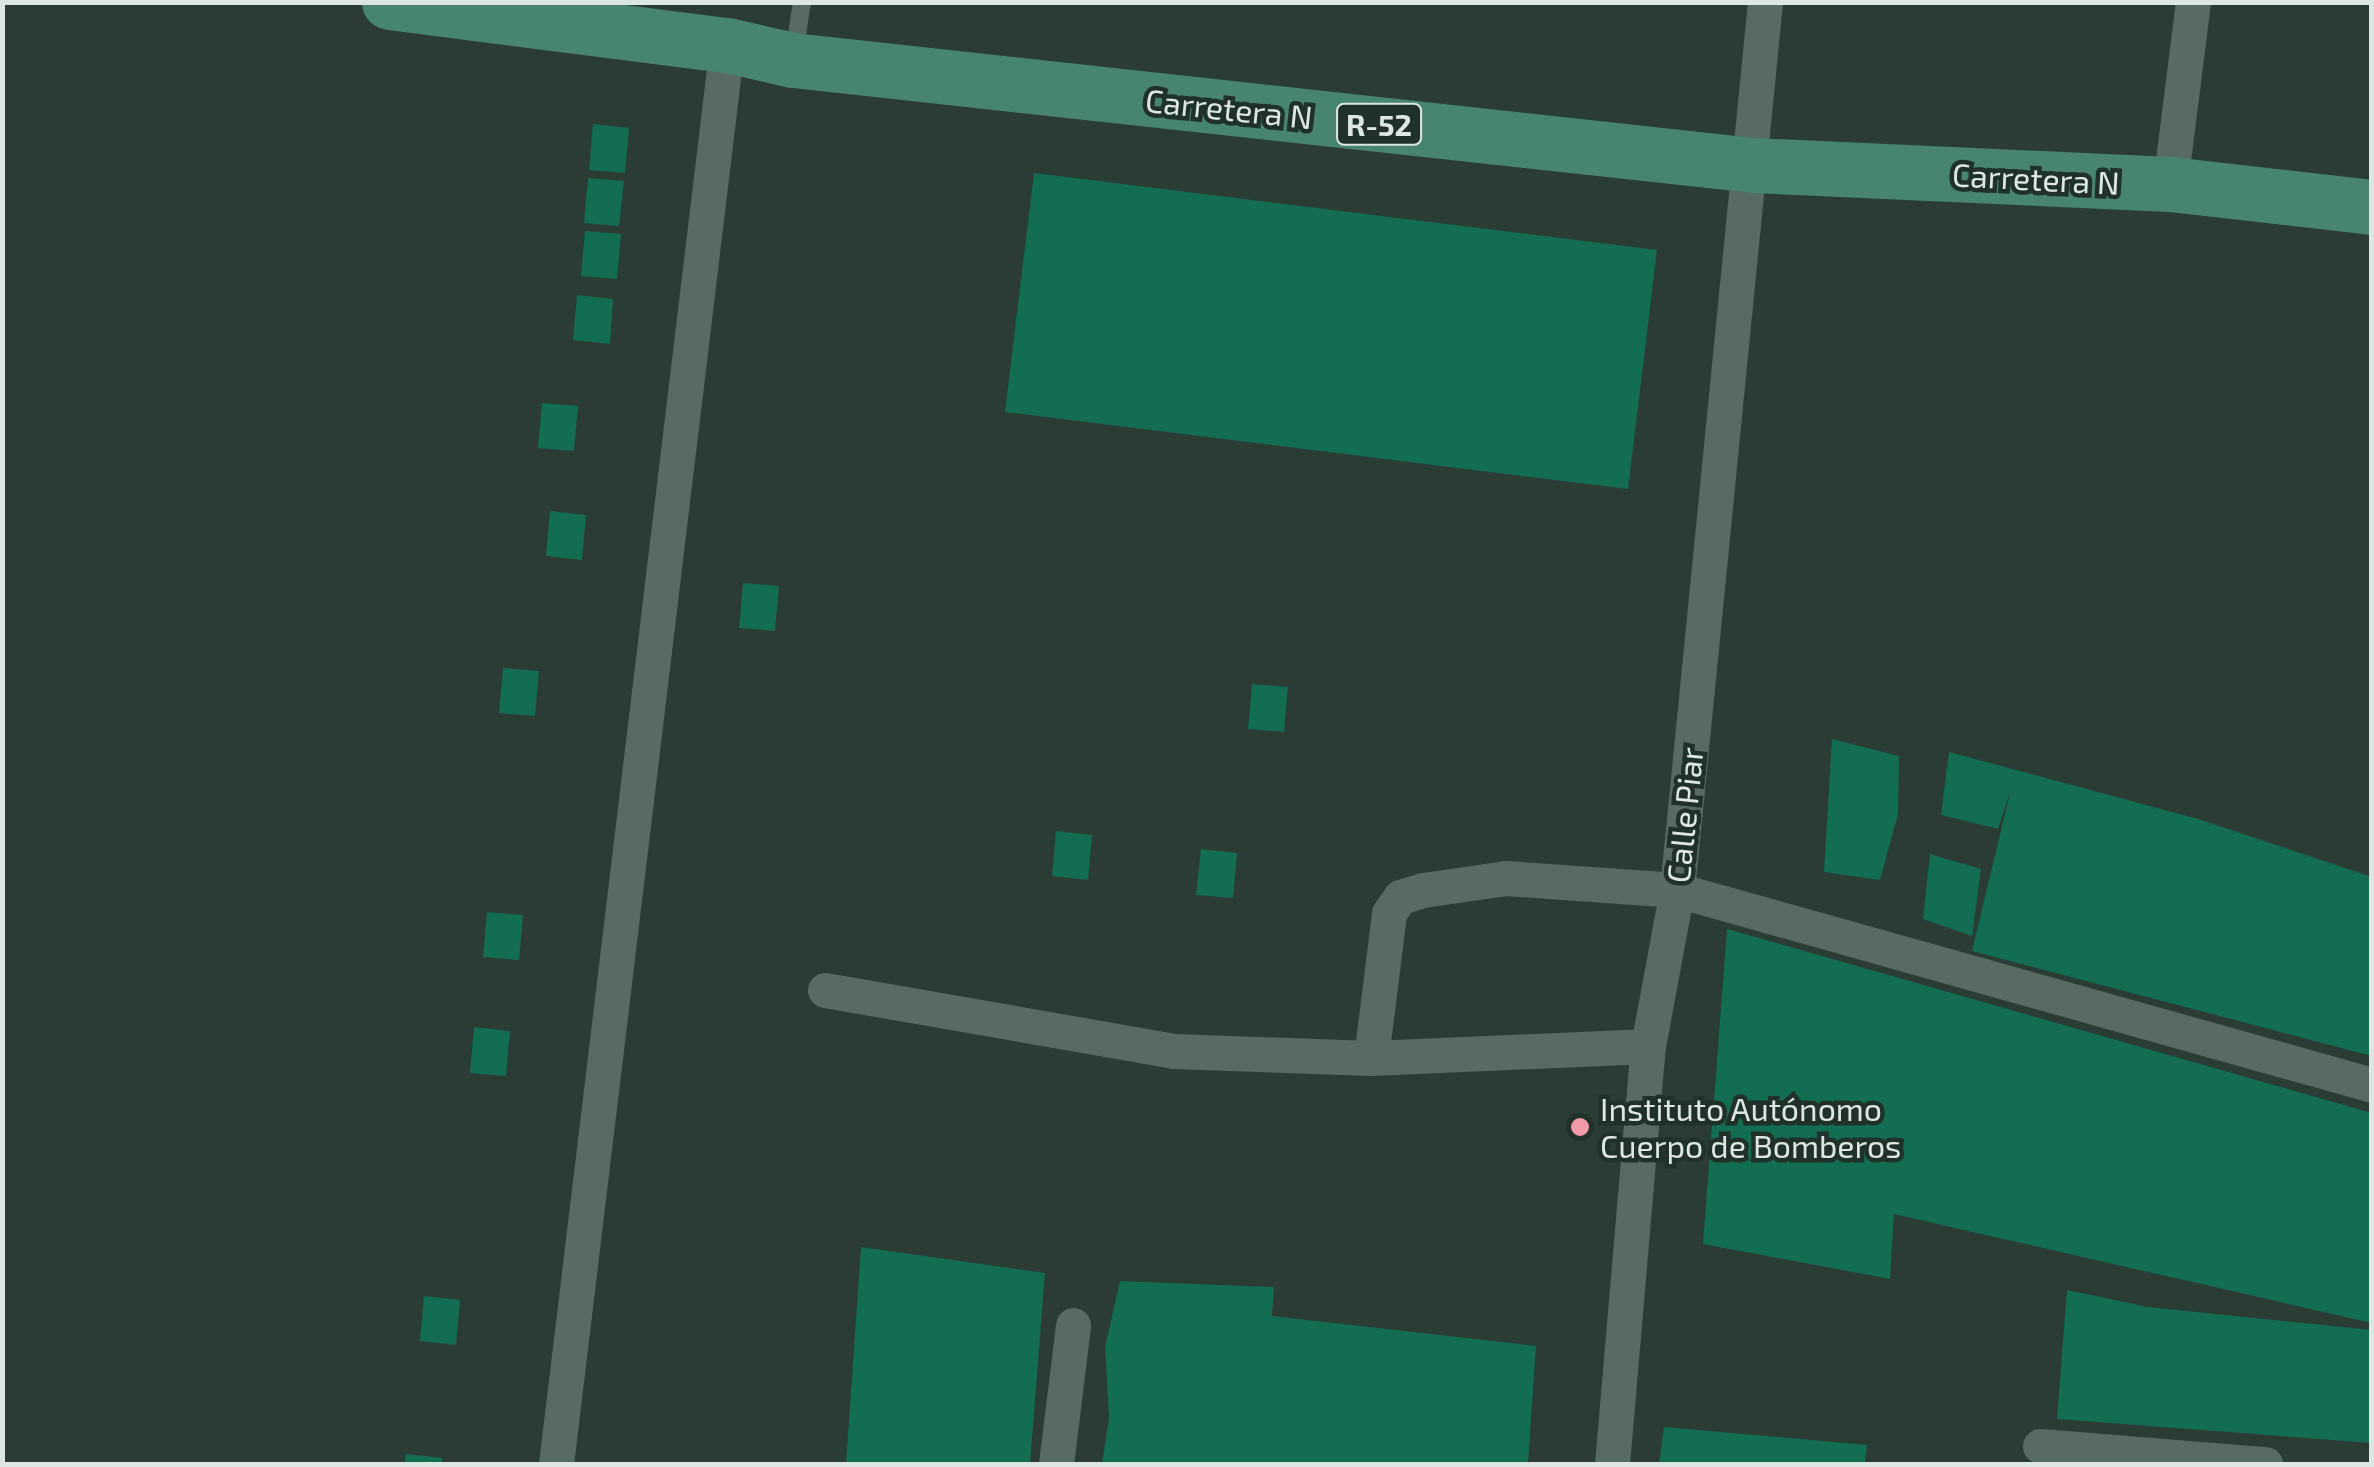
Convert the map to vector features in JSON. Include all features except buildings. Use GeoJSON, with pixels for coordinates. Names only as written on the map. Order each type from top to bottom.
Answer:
{"type":"FeatureCollection","features":[{"type":"Feature","properties":{"kind":"main road","name":"Carretera N"},"geometry":{"type":"LineString","coordinates":[[390,2],[727,45],[794,60],[1752,165],[2170,184],[2372,208]]}},
{"type":"Feature","properties":{"kind":"street","name":"Calle Piar"},"geometry":{"type":"LineString","coordinates":[[1612,1464],[1648,1046],[1677,890],[1752,165],[1765,2]]}},
{"type":"Feature","properties":{"kind":"street"},"geometry":{"type":"LineString","coordinates":[[2170,184],[2194,2]]}},
{"type":"Feature","properties":{"kind":"street"},"geometry":{"type":"LineString","coordinates":[[556,1464],[727,45]]}},
{"type":"Feature","properties":{"kind":"street"},"geometry":{"type":"LineString","coordinates":[[1371,1058],[1389,913],[1400,897],[1506,878],[1677,890],[2372,1085]]}},
{"type":"Feature","properties":{"kind":"street"},"geometry":{"type":"LineString","coordinates":[[825,990],[1173,1051],[1371,1058],[1648,1046]]}},
{"type":"Feature","properties":{"kind":"street"},"geometry":{"type":"LineString","coordinates":[[1056,1464],[1073,1325]]}},
{"type":"Feature","properties":{"kind":"street"},"geometry":{"type":"LineString","coordinates":[[2040,1446],[2266,1464]]}},
{"type":"Feature","properties":{"kind":"lane"},"geometry":{"type":"LineString","coordinates":[[794,60],[802,2]]}},
{"type":"Feature","properties":{"kind":"place","name":"Instituto Autónomo Cuerpo de Bomberos"},"geometry":{"type":"Point","coordinates":[1580,1127]}}]}
